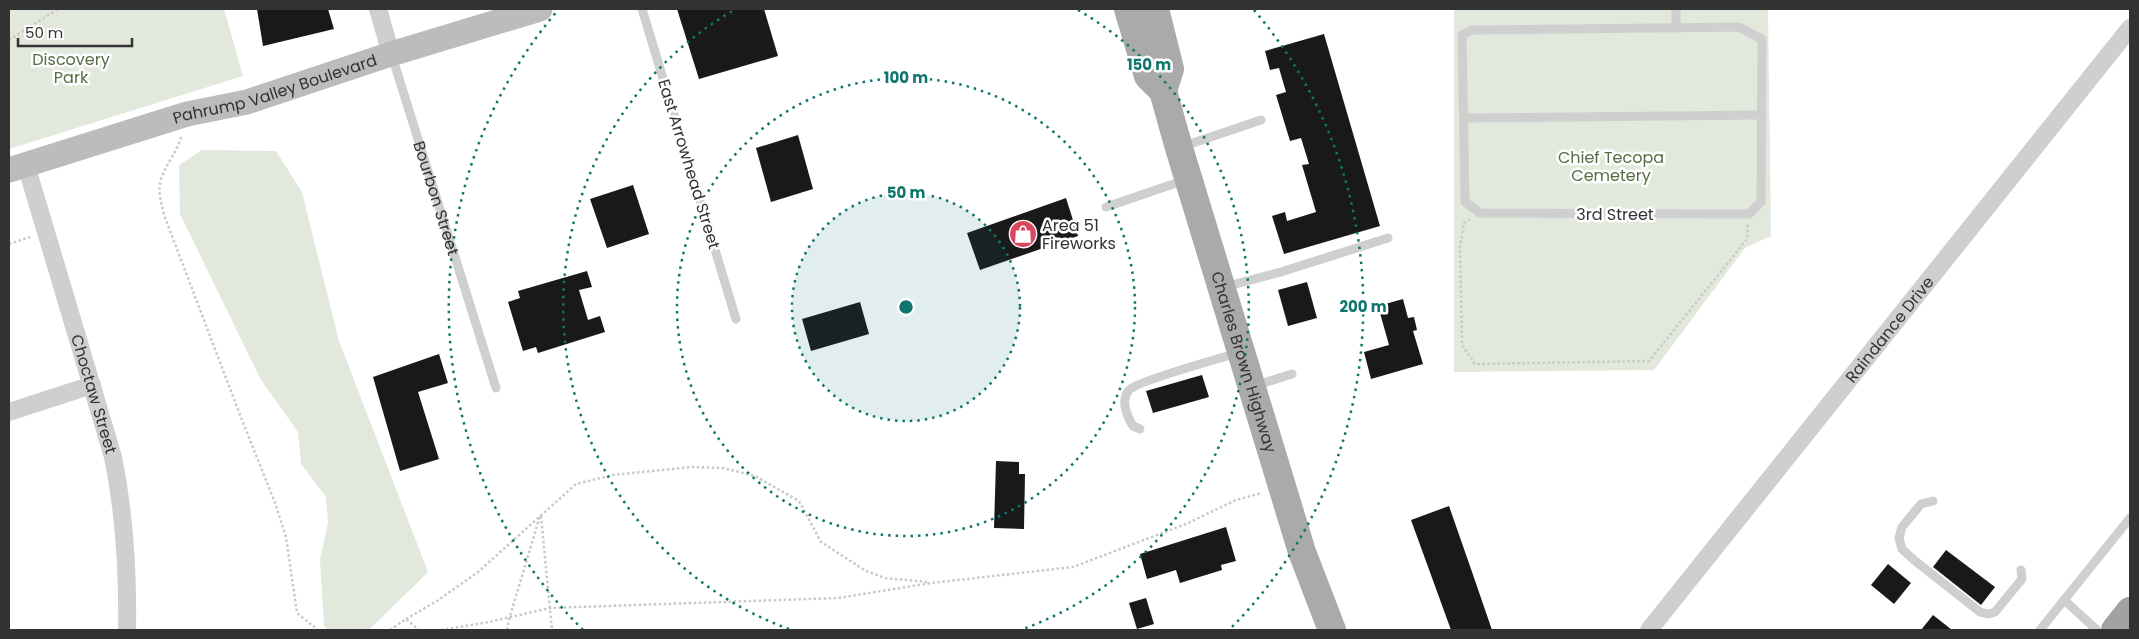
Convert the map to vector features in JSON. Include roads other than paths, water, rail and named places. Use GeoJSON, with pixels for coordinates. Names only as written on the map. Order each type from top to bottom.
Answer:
{"type":"FeatureCollection","features":[{"type":"Feature","properties":{"kind":"highway"},"geometry":{"type":"LineString","coordinates":[[2115,630],[2130,611]]}},
{"type":"Feature","properties":{"kind":"main road","name":"Pahrump Valley Boulevard"},"geometry":{"type":"LineString","coordinates":[[17,167],[187,114],[246,102],[391,54],[540,9]]}},
{"type":"Feature","properties":{"kind":"main road","name":"Charles Brown Highway"},"geometry":{"type":"LineString","coordinates":[[1128,9],[1148,76],[1163,91],[1221,288],[1305,559],[1332,630]]}},
{"type":"Feature","properties":{"kind":"main road"},"geometry":{"type":"LineString","coordinates":[[1155,9],[1170,69],[1163,91]]}},
{"type":"Feature","properties":{"kind":"street","name":"Bourbon Street"},"geometry":{"type":"LineString","coordinates":[[378,9],[391,54]]}},
{"type":"Feature","properties":{"kind":"street","name":"Raindance Drive"},"geometry":{"type":"LineString","coordinates":[[1648,630],[2130,28]]}},
{"type":"Feature","properties":{"kind":"street","name":"Choctaw Street"},"geometry":{"type":"LineString","coordinates":[[17,167],[44,224],[113,456],[122,501],[128,576],[127,630]]}},
{"type":"Feature","properties":{"kind":"street"},"geometry":{"type":"LineString","coordinates":[[9,412],[92,385]]}},
{"type":"Feature","properties":{"kind":"lane","name":"East Arrowhead Street"},"geometry":{"type":"LineString","coordinates":[[642,9],[736,319]]}},
{"type":"Feature","properties":{"kind":"lane"},"geometry":{"type":"LineString","coordinates":[[1676,9],[1676,28]]}},
{"type":"Feature","properties":{"kind":"lane"},"geometry":{"type":"LineString","coordinates":[[1739,27],[1762,39],[1762,116],[1464,118],[1462,35],[1472,30],[1739,27]]}},
{"type":"Feature","properties":{"kind":"lane","name":"Bourbon Street"},"geometry":{"type":"LineString","coordinates":[[391,54],[496,388]]}},
{"type":"Feature","properties":{"kind":"lane","name":"3rd Street"},"geometry":{"type":"LineString","coordinates":[[1464,118],[1465,202],[1480,213],[1749,214],[1761,202],[1762,116]]}},
{"type":"Feature","properties":{"kind":"lane"},"geometry":{"type":"LineString","coordinates":[[1179,148],[1261,120]]}},
{"type":"Feature","properties":{"kind":"lane"},"geometry":{"type":"LineString","coordinates":[[1106,206],[1188,179]]}},
{"type":"Feature","properties":{"kind":"lane"},"geometry":{"type":"LineString","coordinates":[[1221,288],[1281,272],[1388,238]]}},
{"type":"Feature","properties":{"kind":"lane"},"geometry":{"type":"LineString","coordinates":[[1140,429],[1133,426],[1126,412],[1125,397],[1132,388],[1187,368],[1241,353]]}},
{"type":"Feature","properties":{"kind":"lane"},"geometry":{"type":"LineString","coordinates":[[1252,387],[1292,374]]}},
{"type":"Feature","properties":{"kind":"lane"},"geometry":{"type":"LineString","coordinates":[[1934,501],[1921,504],[1902,527],[1900,538],[1902,549],[1980,612],[1988,614],[1995,612],[2022,579],[2022,570]]}},
{"type":"Feature","properties":{"kind":"lane"},"geometry":{"type":"LineString","coordinates":[[2040,630],[2130,518]]}},
{"type":"Feature","properties":{"kind":"lane"},"geometry":{"type":"LineString","coordinates":[[2064,600],[2098,630]]}},
{"type":"Feature","properties":{"kind":"place","name":"Area 51 Fireworks"},"geometry":{"type":"Point","coordinates":[1023,234]}},
{"type":"Feature","properties":{"kind":"park label","name":"Discovery Park"},"geometry":{"type":"Point","coordinates":[71,68]}},
{"type":"Feature","properties":{"kind":"park label","name":"Chief Tecopa Cemetery"},"geometry":{"type":"Point","coordinates":[1611,166]}}]}
